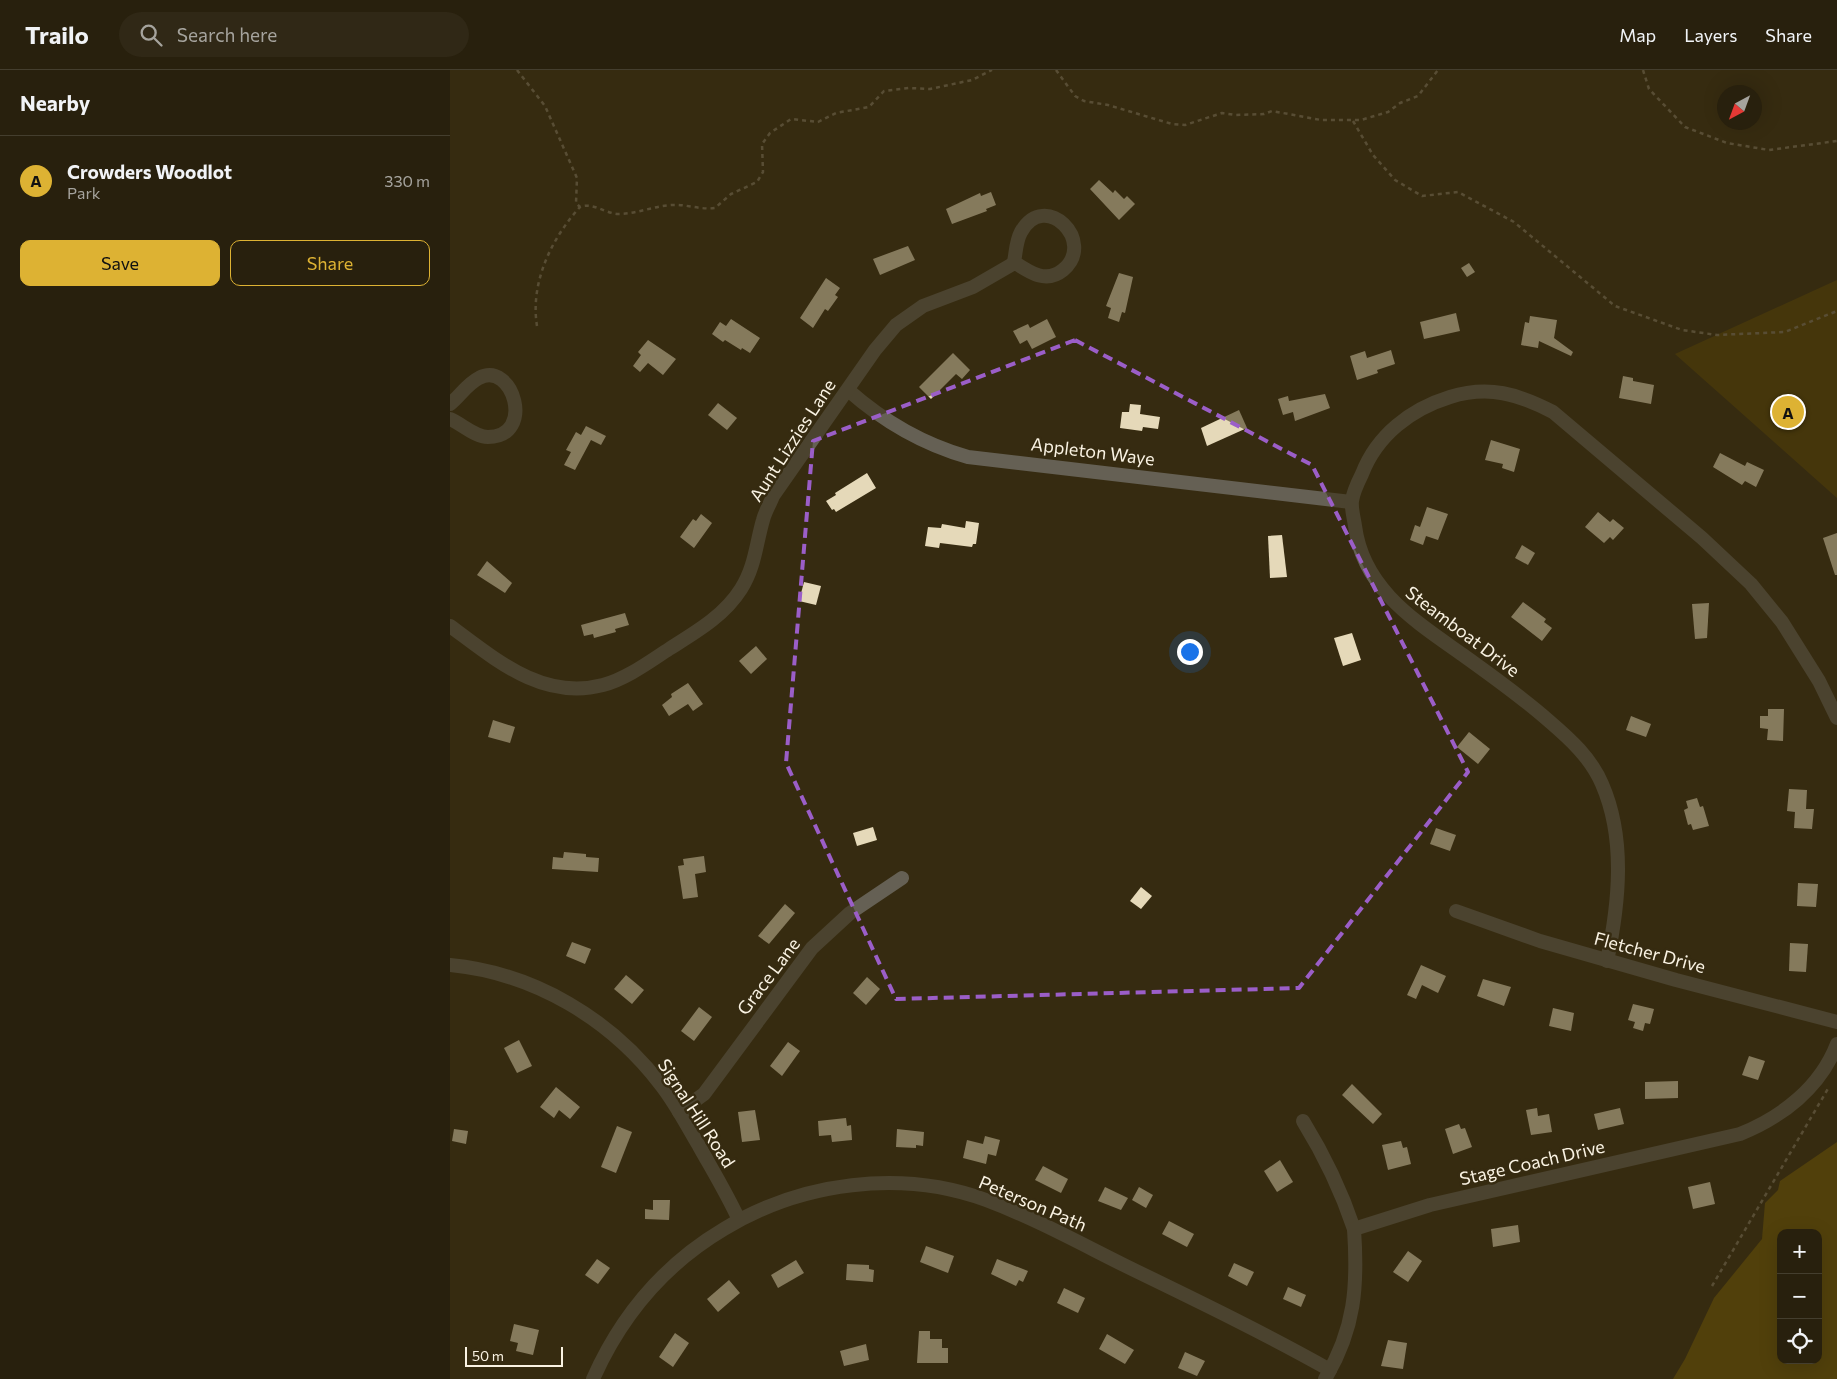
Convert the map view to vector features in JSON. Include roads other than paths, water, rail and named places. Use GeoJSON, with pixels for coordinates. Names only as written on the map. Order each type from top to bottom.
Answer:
{"type":"FeatureCollection","features":[{"type":"Feature","properties":{"kind":"street"},"geometry":{"type":"LineString","coordinates":[[1051,216],[1061,220],[1070,232],[1074,246],[1070,263],[1058,274],[1049,276],[1034,274],[1014,262],[1021,231],[1035,219],[1051,216]]}},
{"type":"Feature","properties":{"kind":"street","name":"Aunt Lizzies Lane"},"geometry":{"type":"LineString","coordinates":[[450,626],[499,662],[539,683],[574,689],[604,685],[635,670],[706,625],[721,613],[741,590],[751,569],[763,520],[773,496],[886,335],[907,316],[923,306],[972,287],[1014,262]]}},
{"type":"Feature","properties":{"kind":"street"},"geometry":{"type":"LineString","coordinates":[[450,404],[480,377],[491,376],[497,378],[508,387],[513,395],[516,413],[514,420],[504,432],[488,437],[479,435],[450,419]]}},
{"type":"Feature","properties":{"kind":"street","name":"Appleton Waye"},"geometry":{"type":"LineString","coordinates":[[848,390],[868,408],[909,433],[933,446],[968,457],[1005,459],[1352,502]]}},
{"type":"Feature","properties":{"kind":"street","name":"Steamboat Drive"},"geometry":{"type":"LineString","coordinates":[[1607,960],[1614,925],[1619,856],[1615,827],[1608,801],[1593,767],[1567,736],[1534,708],[1408,616],[1388,597],[1372,575],[1360,553],[1352,502],[1364,467],[1379,442],[1388,432],[1427,406],[1460,394],[1498,391],[1536,403],[1553,412],[1702,538],[1751,584],[1782,622],[1819,681],[1837,718]]}},
{"type":"Feature","properties":{"kind":"street","name":"Grace Lane"},"geometry":{"type":"LineString","coordinates":[[679,1112],[704,1094],[812,948],[850,913],[902,878]]}},
{"type":"Feature","properties":{"kind":"street","name":"Fletcher Drive"},"geometry":{"type":"LineString","coordinates":[[1456,911],[1540,941],[1837,1022]]}},
{"type":"Feature","properties":{"kind":"street","name":"Signal Hill Road"},"geometry":{"type":"LineString","coordinates":[[450,965],[482,970],[541,989],[575,1006],[624,1044],[656,1079],[679,1112],[739,1220]]}},
{"type":"Feature","properties":{"kind":"street","name":"Stage Coach Drive"},"geometry":{"type":"LineString","coordinates":[[1354,1229],[1430,1205],[1698,1145],[1761,1126],[1793,1105],[1823,1072],[1837,1044]]}},
{"type":"Feature","properties":{"kind":"street"},"geometry":{"type":"LineString","coordinates":[[1303,1121],[1322,1152],[1345,1202],[1354,1229],[1356,1280],[1354,1307],[1348,1331],[1327,1374]]}},
{"type":"Feature","properties":{"kind":"street","name":"Peterson Path"},"geometry":{"type":"LineString","coordinates":[[593,1379],[620,1328],[641,1300],[670,1268],[698,1244],[739,1220],[790,1198],[833,1188],[868,1183],[929,1186],[984,1199],[1042,1224],[1245,1324],[1327,1374]]}},
{"type":"Feature","properties":{"kind":"place","name":"Crowders Woodlot"},"geometry":{"type":"Point","coordinates":[1788,412]}}]}
